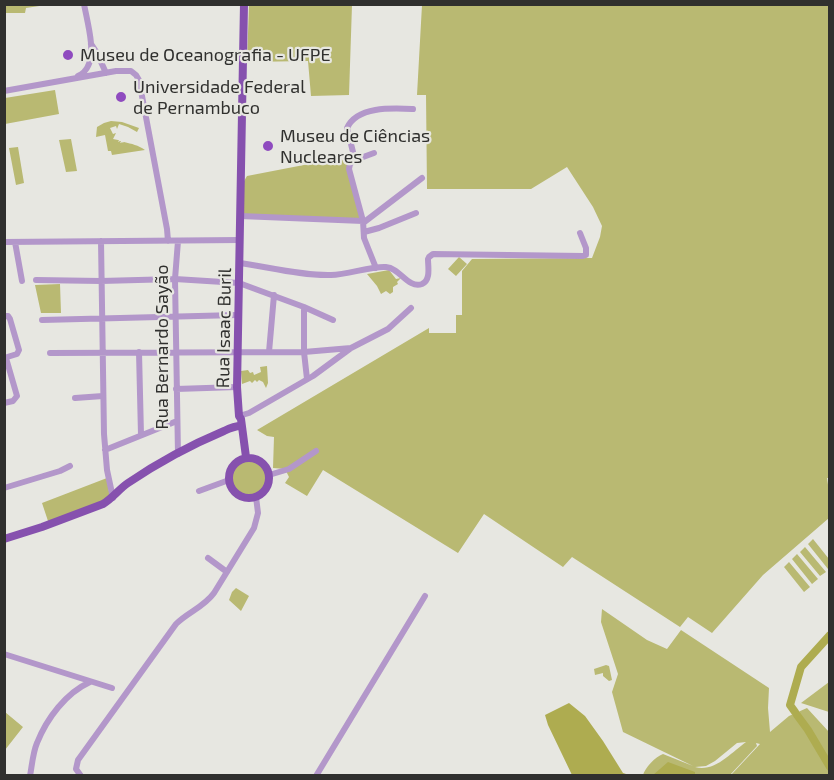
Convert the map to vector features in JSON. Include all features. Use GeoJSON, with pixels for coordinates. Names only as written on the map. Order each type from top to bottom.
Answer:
{"type":"FeatureCollection","features":[{"type":"Feature","properties":{"kind":"main road","name":"Rua Isaac Buril"},"geometry":{"type":"LineString","coordinates":[[243,459],[237,387],[237,315],[240,263],[244,4]]}},
{"type":"Feature","properties":{"kind":"main road","name":"Rua Isaac Buril"},"geometry":{"type":"LineString","coordinates":[[240,425],[239,437],[243,459]]}},
{"type":"Feature","properties":{"kind":"main road"},"geometry":{"type":"LineString","coordinates":[[4,539],[94,508],[113,498],[126,484],[178,454],[209,437],[240,425]]}},
{"type":"Feature","properties":{"kind":"main road"},"geometry":{"type":"LineString","coordinates":[[225,431],[239,437]]}},
{"type":"Feature","properties":{"kind":"main road"},"geometry":{"type":"LineString","coordinates":[[254,458],[261,462],[267,468],[269,475],[267,487],[262,493],[248,498],[240,496],[232,488],[229,480],[231,469],[243,459],[254,458]]}},
{"type":"Feature","properties":{"kind":"street"},"geometry":{"type":"LineString","coordinates":[[75,78],[88,67],[91,57],[84,4]]}},
{"type":"Feature","properties":{"kind":"street"},"geometry":{"type":"LineString","coordinates":[[91,44],[106,73]]}},
{"type":"Feature","properties":{"kind":"street"},"geometry":{"type":"LineString","coordinates":[[4,91],[106,73],[128,70],[134,72],[139,80],[168,241]]}},
{"type":"Feature","properties":{"kind":"street"},"geometry":{"type":"LineString","coordinates":[[355,160],[347,128],[352,121],[365,113],[385,108],[413,109]]}},
{"type":"Feature","properties":{"kind":"street"},"geometry":{"type":"LineString","coordinates":[[374,153],[355,160],[350,164],[349,169],[363,222],[366,245],[376,268]]}},
{"type":"Feature","properties":{"kind":"street"},"geometry":{"type":"LineString","coordinates":[[240,216],[363,222],[422,178]]}},
{"type":"Feature","properties":{"kind":"street"},"geometry":{"type":"LineString","coordinates":[[364,232],[416,213]]}},
{"type":"Feature","properties":{"kind":"street"},"geometry":{"type":"LineString","coordinates":[[240,263],[324,275],[390,268],[413,284],[419,285],[428,278],[428,259],[431,255],[583,256],[587,251],[580,233]]}},
{"type":"Feature","properties":{"kind":"street"},"geometry":{"type":"LineString","coordinates":[[4,242],[240,240]]}},
{"type":"Feature","properties":{"kind":"street"},"geometry":{"type":"LineString","coordinates":[[101,241],[105,450],[113,498]]}},
{"type":"Feature","properties":{"kind":"street","name":"Rua Bernardo Sayão"},"geometry":{"type":"LineString","coordinates":[[178,241],[175,279],[178,454]]}},
{"type":"Feature","properties":{"kind":"street"},"geometry":{"type":"LineString","coordinates":[[15,242],[22,281]]}},
{"type":"Feature","properties":{"kind":"street"},"geometry":{"type":"LineString","coordinates":[[36,280],[175,279],[239,283],[333,320]]}},
{"type":"Feature","properties":{"kind":"street"},"geometry":{"type":"LineString","coordinates":[[270,352],[274,295]]}},
{"type":"Feature","properties":{"kind":"street"},"geometry":{"type":"LineString","coordinates":[[304,307],[304,352],[307,379]]}},
{"type":"Feature","properties":{"kind":"street"},"geometry":{"type":"LineString","coordinates":[[239,416],[249,413],[307,379],[351,348],[388,328],[411,308]]}},
{"type":"Feature","properties":{"kind":"street"},"geometry":{"type":"LineString","coordinates":[[42,320],[237,315]]}},
{"type":"Feature","properties":{"kind":"street"},"geometry":{"type":"LineString","coordinates":[[4,403],[14,401],[17,396],[5,358],[19,352],[7,316]]}},
{"type":"Feature","properties":{"kind":"street"},"geometry":{"type":"LineString","coordinates":[[50,353],[304,352],[351,348]]}},
{"type":"Feature","properties":{"kind":"street"},"geometry":{"type":"LineString","coordinates":[[139,352],[141,435]]}},
{"type":"Feature","properties":{"kind":"street"},"geometry":{"type":"LineString","coordinates":[[176,389],[237,387]]}},
{"type":"Feature","properties":{"kind":"street"},"geometry":{"type":"LineString","coordinates":[[75,398],[103,396]]}},
{"type":"Feature","properties":{"kind":"street"},"geometry":{"type":"LineString","coordinates":[[105,450],[177,421]]}},
{"type":"Feature","properties":{"kind":"street"},"geometry":{"type":"LineString","coordinates":[[269,475],[289,469],[316,451]]}},
{"type":"Feature","properties":{"kind":"street"},"geometry":{"type":"LineString","coordinates":[[4,488],[70,466]]}},
{"type":"Feature","properties":{"kind":"street"},"geometry":{"type":"LineString","coordinates":[[199,491],[229,480]]}},
{"type":"Feature","properties":{"kind":"street"},"geometry":{"type":"LineString","coordinates":[[81,776],[76,764],[85,750],[176,624],[207,602],[227,572],[254,528],[258,513],[255,497]]}},
{"type":"Feature","properties":{"kind":"street"},"geometry":{"type":"LineString","coordinates":[[208,558],[227,572]]}},
{"type":"Feature","properties":{"kind":"street"},"geometry":{"type":"LineString","coordinates":[[316,776],[425,596]]}},
{"type":"Feature","properties":{"kind":"street"},"geometry":{"type":"LineString","coordinates":[[4,654],[112,688]]}},
{"type":"Feature","properties":{"kind":"street"},"geometry":{"type":"LineString","coordinates":[[30,776],[37,744],[48,723],[62,703],[83,685],[90,682]]}},
{"type":"Feature","properties":{"kind":"shaded area"},"geometry":{"type":"Polygon","coordinates":[[[5,4],[46,5],[26,8],[25,13],[5,13],[5,4]]]}},
{"type":"Feature","properties":{"kind":"shaded area"},"geometry":{"type":"Polygon","coordinates":[[[249,5],[352,5],[349,95],[311,96],[308,61],[247,62],[249,5]]]}},
{"type":"Feature","properties":{"kind":"shaded area"},"geometry":{"type":"Polygon","coordinates":[[[422,5],[829,5],[830,478],[827,478],[830,498],[829,518],[763,575],[712,633],[688,617],[680,627],[572,557],[563,567],[484,514],[458,553],[323,470],[307,496],[285,483],[289,477],[285,469],[273,468],[274,437],[257,430],[429,328],[429,333],[456,333],[456,315],[462,315],[462,271],[472,259],[592,258],[600,237],[602,226],[593,207],[567,167],[531,189],[427,189],[426,95],[417,95],[422,5]]]}},
{"type":"Feature","properties":{"kind":"shaded area"},"geometry":{"type":"Polygon","coordinates":[[[55,90],[59,114],[5,124],[5,98],[55,90]]]}},
{"type":"Feature","properties":{"kind":"shaded area"},"geometry":{"type":"Polygon","coordinates":[[[111,121],[139,128],[137,132],[119,124],[117,129],[116,126],[110,128],[113,134],[116,133],[113,139],[145,150],[112,155],[111,151],[108,151],[105,135],[96,137],[97,127],[111,121]]]}},
{"type":"Feature","properties":{"kind":"shaded area"},"geometry":{"type":"Polygon","coordinates":[[[71,139],[77,171],[66,172],[59,140],[71,139]]]}},
{"type":"Feature","properties":{"kind":"shaded area"},"geometry":{"type":"Polygon","coordinates":[[[18,147],[24,183],[16,185],[9,148],[18,147]]]}},
{"type":"Feature","properties":{"kind":"shaded area"},"geometry":{"type":"Polygon","coordinates":[[[340,158],[350,165],[363,214],[358,219],[239,216],[240,188],[247,176],[340,158]]]}},
{"type":"Feature","properties":{"kind":"shaded area"},"geometry":{"type":"Polygon","coordinates":[[[459,257],[467,264],[456,276],[448,269],[459,257]]]}},
{"type":"Feature","properties":{"kind":"shaded area"},"geometry":{"type":"Polygon","coordinates":[[[389,270],[396,279],[401,278],[393,287],[393,292],[390,294],[386,291],[381,294],[367,274],[389,270]]]}},
{"type":"Feature","properties":{"kind":"shaded area"},"geometry":{"type":"Polygon","coordinates":[[[60,284],[61,313],[41,313],[35,285],[60,284]]]}},
{"type":"Feature","properties":{"kind":"shaded area"},"geometry":{"type":"Polygon","coordinates":[[[267,366],[266,388],[259,380],[242,384],[241,371],[248,370],[254,375],[261,372],[260,367],[267,366]]]}},
{"type":"Feature","properties":{"kind":"shaded area"},"geometry":{"type":"Polygon","coordinates":[[[249,461],[261,466],[266,478],[261,490],[249,495],[237,490],[232,478],[237,466],[249,461]]]}},
{"type":"Feature","properties":{"kind":"shaded area"},"geometry":{"type":"Polygon","coordinates":[[[107,478],[110,498],[49,524],[42,503],[107,478]]]}},
{"type":"Feature","properties":{"kind":"shaded area"},"geometry":{"type":"Polygon","coordinates":[[[813,539],[829,559],[828,569],[808,544],[813,539]]]}},
{"type":"Feature","properties":{"kind":"shaded area"},"geometry":{"type":"Polygon","coordinates":[[[805,547],[826,572],[820,576],[800,552],[805,547]]]}},
{"type":"Feature","properties":{"kind":"shaded area"},"geometry":{"type":"Polygon","coordinates":[[[797,554],[818,579],[812,584],[792,559],[797,554]]]}},
{"type":"Feature","properties":{"kind":"shaded area"},"geometry":{"type":"Polygon","coordinates":[[[789,562],[810,587],[804,592],[784,567],[789,562]]]}},
{"type":"Feature","properties":{"kind":"shaded area"},"geometry":{"type":"Polygon","coordinates":[[[236,588],[249,596],[241,611],[229,600],[236,588]]]}},
{"type":"Feature","properties":{"kind":"shaded area"},"geometry":{"type":"Polygon","coordinates":[[[602,609],[647,640],[667,649],[681,630],[769,688],[770,732],[789,716],[807,708],[829,732],[829,775],[731,775],[760,744],[756,743],[757,746],[730,775],[643,775],[651,763],[663,754],[693,766],[623,732],[612,692],[618,674],[601,622],[602,609]],[[746,742],[737,743],[706,766],[695,767],[709,767],[716,764],[746,742]]]}},
{"type":"Feature","properties":{"kind":"shaded area"},"geometry":{"type":"Polygon","coordinates":[[[609,666],[612,680],[609,681],[603,673],[595,675],[594,669],[609,666]]]}},
{"type":"Feature","properties":{"kind":"shaded area"},"geometry":{"type":"Polygon","coordinates":[[[829,682],[829,712],[801,703],[829,682]]]}},
{"type":"Feature","properties":{"kind":"shaded area"},"geometry":{"type":"Polygon","coordinates":[[[569,703],[585,716],[623,773],[629,775],[572,775],[545,715],[569,703]]]}},
{"type":"Feature","properties":{"kind":"shaded area"},"geometry":{"type":"Polygon","coordinates":[[[5,712],[23,727],[5,750],[5,712]]]}},
{"type":"Feature","properties":{"kind":"shaded area"},"geometry":{"type":"Polygon","coordinates":[[[668,762],[695,772],[695,775],[653,775],[668,762]]]}},
{"type":"Feature","properties":{"kind":"waterway"},"geometry":{"type":"LineString","coordinates":[[795,712],[790,705],[801,667],[830,635]]}},
{"type":"Feature","properties":{"kind":"waterway"},"geometry":{"type":"LineString","coordinates":[[797,715],[830,767]]}},
{"type":"Feature","properties":{"kind":"place","name":"Museu de Oceanografia - UFPE"},"geometry":{"type":"Point","coordinates":[68,55]}},
{"type":"Feature","properties":{"kind":"place","name":"Universidade Federal de Pernambuco"},"geometry":{"type":"Point","coordinates":[121,97]}},
{"type":"Feature","properties":{"kind":"place","name":"Museu de Ciências Nucleares"},"geometry":{"type":"Point","coordinates":[268,146]}}]}
